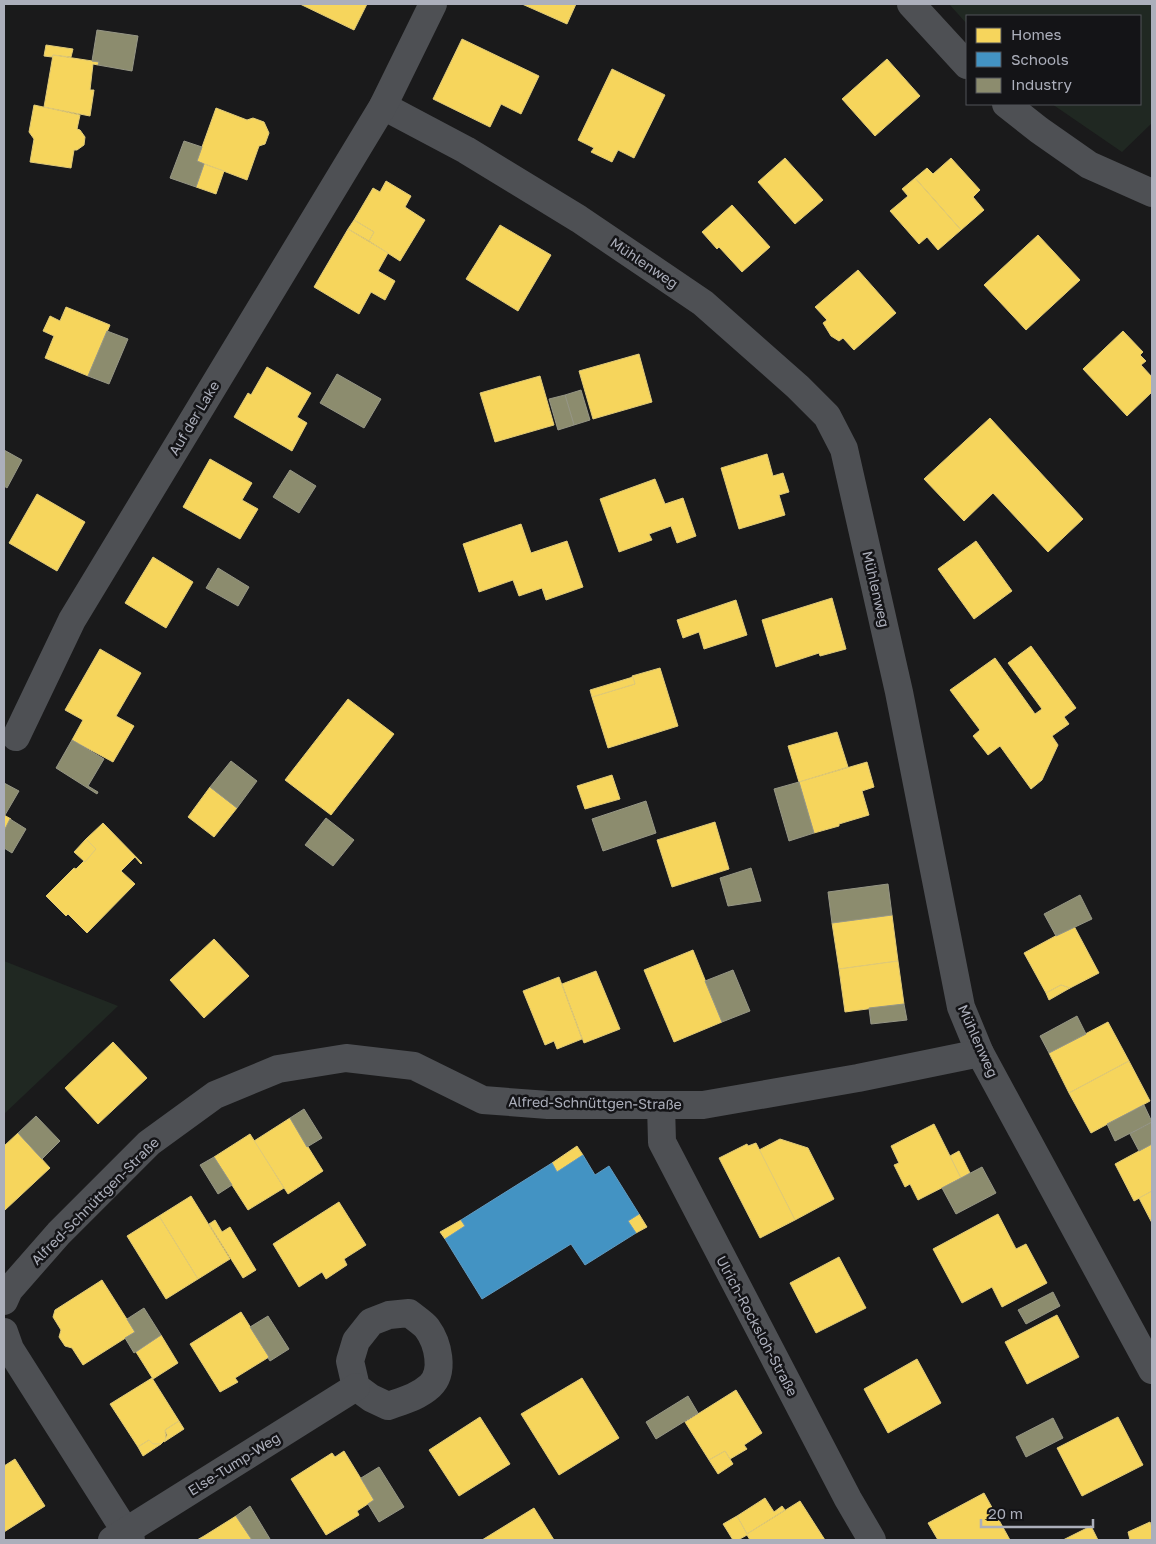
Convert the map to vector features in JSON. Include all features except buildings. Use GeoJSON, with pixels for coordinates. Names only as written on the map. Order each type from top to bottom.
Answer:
{"type":"FeatureCollection","features":[{"type":"Feature","properties":{"kind":"street"},"geometry":{"type":"LineString","coordinates":[[383,106],[433,4]]}},
{"type":"Feature","properties":{"kind":"street"},"geometry":{"type":"LineString","coordinates":[[911,4],[966,64]]}},
{"type":"Feature","properties":{"kind":"street"},"geometry":{"type":"LineString","coordinates":[[1007,105],[1039,130],[1090,165],[1152,193]]}},
{"type":"Feature","properties":{"kind":"street","name":"Auf der Lake"},"geometry":{"type":"LineString","coordinates":[[16,738],[72,620],[383,106]]}},
{"type":"Feature","properties":{"kind":"street","name":"Mühlenweg"},"geometry":{"type":"LineString","coordinates":[[383,106],[466,150],[579,219],[703,302],[798,387],[827,416],[844,449],[899,692],[961,1007],[980,1053],[1152,1370]]}},
{"type":"Feature","properties":{"kind":"street","name":"Alfred-Schnüttgen-Straße"},"geometry":{"type":"LineString","coordinates":[[4,1300],[9,1290],[60,1233],[149,1143],[215,1095],[278,1069],[346,1058],[414,1066],[483,1100],[548,1105],[703,1105],[858,1078],[980,1053]]}},
{"type":"Feature","properties":{"kind":"street","name":"Ulrich-Rocksloh-Straße"},"geometry":{"type":"LineString","coordinates":[[661,1105],[662,1142],[848,1499],[872,1540]]}},
{"type":"Feature","properties":{"kind":"street"},"geometry":{"type":"LineString","coordinates":[[4,1332],[10,1348],[123,1537]]}},
{"type":"Feature","properties":{"kind":"street","name":"Else-Tump-Weg"},"geometry":{"type":"LineString","coordinates":[[123,1537],[356,1387]]}},
{"type":"Feature","properties":{"kind":"shaded area"},"geometry":{"type":"Polygon","coordinates":[[[949,4],[1152,4],[1152,123],[1122,152],[1053,105],[1141,105],[1141,15],[966,15],[966,23],[949,4]]]}},
{"type":"Feature","properties":{"kind":"shaded area"},"geometry":{"type":"Polygon","coordinates":[[[4,961],[118,1006],[4,1114],[4,961]]]}}]}
